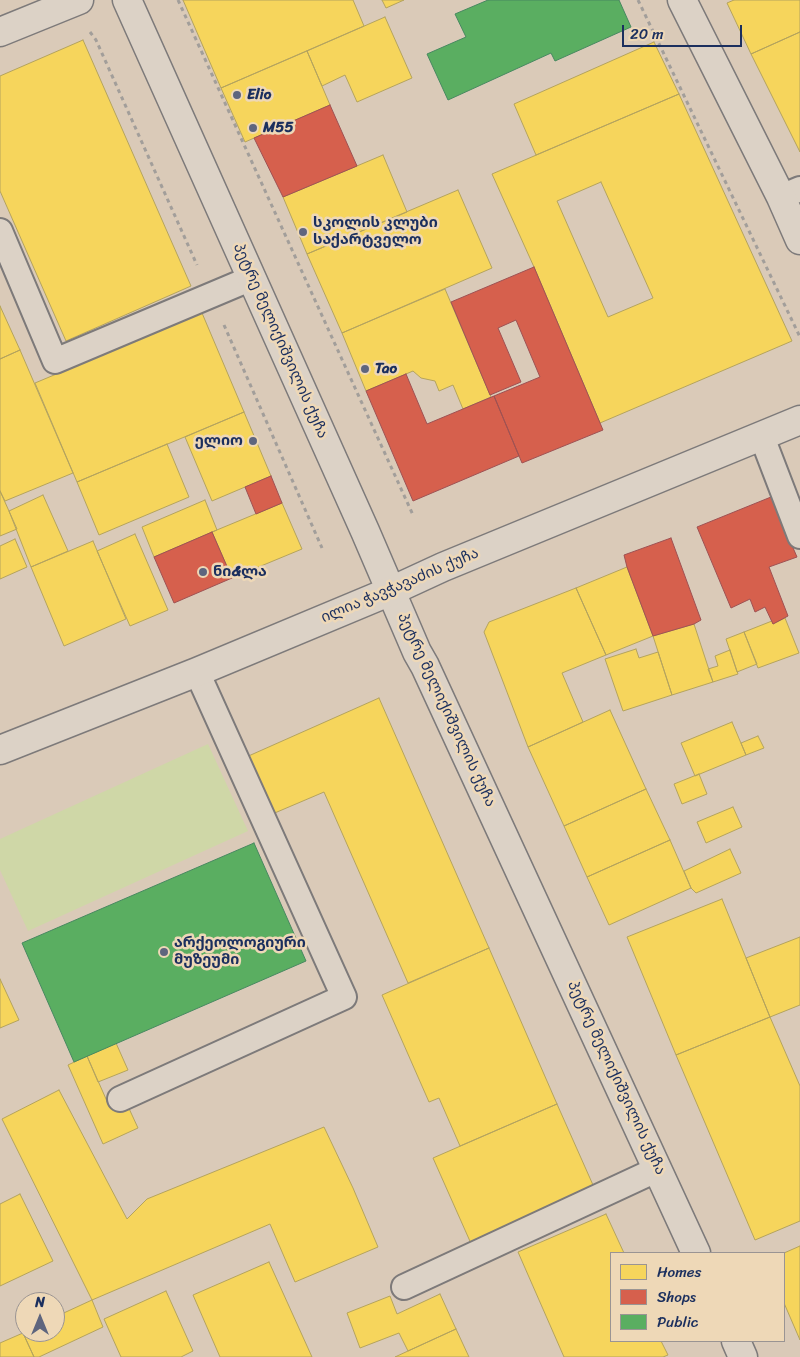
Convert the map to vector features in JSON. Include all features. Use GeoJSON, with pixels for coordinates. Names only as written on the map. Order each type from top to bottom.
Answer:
{"type":"FeatureCollection","features":[{"type":"Feature","properties":{"kind":"street"},"geometry":{"type":"LineString","coordinates":[[0,32],[78,0]]}},
{"type":"Feature","properties":{"kind":"street","name":"პეტრე მელიქიშვილის ქუჩა"},"geometry":{"type":"LineString","coordinates":[[128,0],[417,652],[696,1252]]}},
{"type":"Feature","properties":{"kind":"street"},"geometry":{"type":"LineString","coordinates":[[682,0],[791,193],[800,240]]}},
{"type":"Feature","properties":{"kind":"street","name":"ილია ჭავჭავაძის ქუჩა"},"geometry":{"type":"LineString","coordinates":[[0,750],[197,672],[391,591],[443,567],[800,420]]}},
{"type":"Feature","properties":{"kind":"street"},"geometry":{"type":"LineString","coordinates":[[736,1342],[743,1357]]}},
{"type":"Feature","properties":{"kind":"lane"},"geometry":{"type":"LineString","coordinates":[[0,231],[55,360],[252,278]]}},
{"type":"Feature","properties":{"kind":"lane"},"geometry":{"type":"LineString","coordinates":[[762,437],[800,536]]}},
{"type":"Feature","properties":{"kind":"lane"},"geometry":{"type":"LineString","coordinates":[[120,1099],[344,997],[197,672]]}},
{"type":"Feature","properties":{"kind":"lane"},"geometry":{"type":"LineString","coordinates":[[404,1287],[658,1169]]}},
{"type":"Feature","properties":{"kind":"path"},"geometry":{"type":"LineString","coordinates":[[178,0],[413,515]]}},
{"type":"Feature","properties":{"kind":"path"},"geometry":{"type":"LineString","coordinates":[[638,0],[800,337]]}},
{"type":"Feature","properties":{"kind":"green space"},"geometry":{"type":"Polygon","coordinates":[[[208,744],[248,831],[28,931],[0,870],[0,839],[208,744]]]}},
{"type":"Feature","properties":{"kind":"building: Homes"},"geometry":{"type":"Polygon","coordinates":[[[183,0],[353,0],[364,26],[221,88],[183,0]]]}},
{"type":"Feature","properties":{"kind":"building: Homes"},"geometry":{"type":"Polygon","coordinates":[[[382,0],[404,0],[386,8],[382,0]]]}},
{"type":"Feature","properties":{"kind":"building: Homes"},"geometry":{"type":"Polygon","coordinates":[[[734,0],[800,0],[800,32],[751,54],[727,3],[734,0]]]}},
{"type":"Feature","properties":{"kind":"building: Homes"},"geometry":{"type":"Polygon","coordinates":[[[385,17],[412,78],[357,102],[345,75],[322,86],[307,51],[385,17]]]}},
{"type":"Feature","properties":{"kind":"building: Homes"},"geometry":{"type":"Polygon","coordinates":[[[800,32],[800,152],[751,54],[800,32]]]}},
{"type":"Feature","properties":{"kind":"building: Homes"},"geometry":{"type":"Polygon","coordinates":[[[83,40],[191,286],[66,341],[0,191],[0,76],[83,40]]]}},
{"type":"Feature","properties":{"kind":"building: Homes"},"geometry":{"type":"Polygon","coordinates":[[[654,42],[679,94],[536,155],[514,104],[654,42]]]}},
{"type":"Feature","properties":{"kind":"building: Homes"},"geometry":{"type":"Polygon","coordinates":[[[307,51],[330,105],[245,142],[221,88],[307,51]]]}},
{"type":"Feature","properties":{"kind":"building: Homes"},"geometry":{"type":"Polygon","coordinates":[[[679,94],[792,341],[600,423],[534,267],[492,174],[679,94]],[[601,182],[557,201],[608,317],[653,298],[601,182]]]}},
{"type":"Feature","properties":{"kind":"building: Homes"},"geometry":{"type":"Polygon","coordinates":[[[383,155],[407,212],[307,254],[283,197],[383,155]]]}},
{"type":"Feature","properties":{"kind":"building: Homes"},"geometry":{"type":"Polygon","coordinates":[[[458,190],[492,268],[342,333],[307,254],[458,190]]]}},
{"type":"Feature","properties":{"kind":"building: Homes"},"geometry":{"type":"Polygon","coordinates":[[[445,289],[491,397],[463,409],[453,385],[439,391],[435,381],[421,378],[413,371],[366,391],[342,333],[445,289]]]}},
{"type":"Feature","properties":{"kind":"building: Homes"},"geometry":{"type":"Polygon","coordinates":[[[0,306],[20,350],[0,359],[0,306]]]}},
{"type":"Feature","properties":{"kind":"building: Homes"},"geometry":{"type":"Polygon","coordinates":[[[202,313],[244,412],[77,482],[35,383],[202,313]]]}},
{"type":"Feature","properties":{"kind":"building: Homes"},"geometry":{"type":"Polygon","coordinates":[[[20,350],[73,473],[5,501],[0,491],[0,359],[20,350]]]}},
{"type":"Feature","properties":{"kind":"building: Homes"},"geometry":{"type":"Polygon","coordinates":[[[244,412],[271,476],[212,501],[185,437],[244,412]]]}},
{"type":"Feature","properties":{"kind":"building: Homes"},"geometry":{"type":"Polygon","coordinates":[[[167,444],[189,497],[99,535],[77,482],[167,444]]]}},
{"type":"Feature","properties":{"kind":"building: Homes"},"geometry":{"type":"Polygon","coordinates":[[[0,491],[17,529],[0,536],[0,491]]]}},
{"type":"Feature","properties":{"kind":"building: Homes"},"geometry":{"type":"Polygon","coordinates":[[[43,495],[68,551],[31,567],[9,511],[43,495]]]}},
{"type":"Feature","properties":{"kind":"building: Homes"},"geometry":{"type":"Polygon","coordinates":[[[205,500],[217,530],[154,557],[142,527],[205,500]]]}},
{"type":"Feature","properties":{"kind":"building: Homes"},"geometry":{"type":"Polygon","coordinates":[[[282,503],[302,549],[232,578],[212,532],[282,503]]]}},
{"type":"Feature","properties":{"kind":"building: Homes"},"geometry":{"type":"Polygon","coordinates":[[[135,534],[168,610],[130,626],[97,551],[135,534]]]}},
{"type":"Feature","properties":{"kind":"building: Homes"},"geometry":{"type":"Polygon","coordinates":[[[15,539],[27,567],[0,579],[0,546],[15,539]]]}},
{"type":"Feature","properties":{"kind":"building: Homes"},"geometry":{"type":"Polygon","coordinates":[[[93,541],[126,619],[64,646],[31,567],[93,541]]]}},
{"type":"Feature","properties":{"kind":"building: Homes"},"geometry":{"type":"Polygon","coordinates":[[[627,567],[653,636],[606,655],[576,588],[627,567]]]}},
{"type":"Feature","properties":{"kind":"building: Homes"},"geometry":{"type":"Polygon","coordinates":[[[576,588],[606,655],[562,673],[583,722],[528,747],[484,632],[489,622],[576,588]]]}},
{"type":"Feature","properties":{"kind":"building: Homes"},"geometry":{"type":"Polygon","coordinates":[[[785,618],[799,653],[758,668],[744,632],[772,621],[773,624],[785,618]]]}},
{"type":"Feature","properties":{"kind":"building: Homes"},"geometry":{"type":"Polygon","coordinates":[[[694,624],[713,682],[672,695],[653,636],[694,624]]]}},
{"type":"Feature","properties":{"kind":"building: Homes"},"geometry":{"type":"Polygon","coordinates":[[[744,632],[757,664],[737,672],[726,639],[744,632]]]}},
{"type":"Feature","properties":{"kind":"building: Homes"},"geometry":{"type":"Polygon","coordinates":[[[636,649],[639,658],[658,652],[672,695],[623,711],[605,659],[636,649]]]}},
{"type":"Feature","properties":{"kind":"building: Homes"},"geometry":{"type":"Polygon","coordinates":[[[730,650],[738,674],[713,682],[708,669],[718,666],[715,656],[730,650]]]}},
{"type":"Feature","properties":{"kind":"building: Homes"},"geometry":{"type":"Polygon","coordinates":[[[379,698],[489,948],[408,983],[324,792],[270,815],[244,758],[379,698]]]}},
{"type":"Feature","properties":{"kind":"building: Homes"},"geometry":{"type":"Polygon","coordinates":[[[610,710],[646,789],[564,826],[528,747],[610,710]]]}},
{"type":"Feature","properties":{"kind":"building: Homes"},"geometry":{"type":"Polygon","coordinates":[[[732,722],[746,755],[695,776],[681,743],[732,722]]]}},
{"type":"Feature","properties":{"kind":"building: Homes"},"geometry":{"type":"Polygon","coordinates":[[[758,736],[764,748],[746,755],[741,743],[758,736]]]}},
{"type":"Feature","properties":{"kind":"building: Homes"},"geometry":{"type":"Polygon","coordinates":[[[699,774],[707,794],[682,804],[674,784],[699,774]]]}},
{"type":"Feature","properties":{"kind":"building: Homes"},"geometry":{"type":"Polygon","coordinates":[[[646,789],[670,840],[587,877],[564,826],[646,789]]]}},
{"type":"Feature","properties":{"kind":"building: Homes"},"geometry":{"type":"Polygon","coordinates":[[[733,807],[742,827],[706,843],[697,822],[733,807]]]}},
{"type":"Feature","properties":{"kind":"building: Homes"},"geometry":{"type":"Polygon","coordinates":[[[670,840],[691,888],[609,925],[587,877],[670,840]]]}},
{"type":"Feature","properties":{"kind":"building: Homes"},"geometry":{"type":"Polygon","coordinates":[[[730,849],[741,873],[696,893],[691,888],[684,871],[730,849]]]}},
{"type":"Feature","properties":{"kind":"building: Homes"},"geometry":{"type":"Polygon","coordinates":[[[722,899],[770,1017],[676,1055],[627,937],[722,899]]]}},
{"type":"Feature","properties":{"kind":"building: Homes"},"geometry":{"type":"Polygon","coordinates":[[[800,937],[800,1005],[770,1017],[746,958],[800,937]]]}},
{"type":"Feature","properties":{"kind":"building: Homes"},"geometry":{"type":"Polygon","coordinates":[[[489,948],[557,1104],[460,1146],[439,1098],[429,1102],[382,995],[489,948]]]}},
{"type":"Feature","properties":{"kind":"building: Homes"},"geometry":{"type":"Polygon","coordinates":[[[0,979],[19,1020],[0,1028],[0,979]]]}},
{"type":"Feature","properties":{"kind":"building: Homes"},"geometry":{"type":"Polygon","coordinates":[[[770,1017],[800,1086],[800,1221],[755,1240],[676,1055],[770,1017]]]}},
{"type":"Feature","properties":{"kind":"building: Homes"},"geometry":{"type":"Polygon","coordinates":[[[116,1043],[128,1070],[98,1082],[87,1056],[116,1043]]]}},
{"type":"Feature","properties":{"kind":"building: Homes"},"geometry":{"type":"Polygon","coordinates":[[[87,1056],[110,1108],[126,1102],[138,1128],[103,1144],[68,1065],[87,1056]]]}},
{"type":"Feature","properties":{"kind":"building: Homes"},"geometry":{"type":"Polygon","coordinates":[[[59,1090],[127,1219],[147,1199],[324,1127],[378,1247],[295,1282],[270,1224],[92,1300],[2,1119],[59,1090]]]}},
{"type":"Feature","properties":{"kind":"building: Homes"},"geometry":{"type":"Polygon","coordinates":[[[557,1104],[597,1194],[473,1248],[433,1158],[557,1104]]]}},
{"type":"Feature","properties":{"kind":"building: Homes"},"geometry":{"type":"Polygon","coordinates":[[[20,1194],[53,1261],[0,1286],[0,1204],[20,1194]]]}},
{"type":"Feature","properties":{"kind":"building: Homes"},"geometry":{"type":"Polygon","coordinates":[[[606,1214],[624,1252],[610,1252],[610,1342],[662,1342],[668,1355],[663,1357],[564,1357],[518,1252],[606,1214]]]}},
{"type":"Feature","properties":{"kind":"building: Homes"},"geometry":{"type":"Polygon","coordinates":[[[800,1246],[800,1340],[785,1305],[785,1253],[800,1246]]]}},
{"type":"Feature","properties":{"kind":"building: Homes"},"geometry":{"type":"Polygon","coordinates":[[[269,1262],[312,1357],[220,1357],[193,1295],[269,1262]]]}},
{"type":"Feature","properties":{"kind":"building: Homes"},"geometry":{"type":"Polygon","coordinates":[[[166,1291],[193,1351],[181,1357],[121,1357],[104,1319],[166,1291]]]}},
{"type":"Feature","properties":{"kind":"building: Homes"},"geometry":{"type":"Polygon","coordinates":[[[440,1294],[456,1329],[408,1351],[399,1333],[360,1348],[347,1313],[390,1296],[397,1314],[440,1294]]]}},
{"type":"Feature","properties":{"kind":"building: Homes"},"geometry":{"type":"Polygon","coordinates":[[[92,1300],[103,1327],[39,1357],[34,1357],[27,1342],[65,1342],[65,1312],[92,1300]]]}},
{"type":"Feature","properties":{"kind":"building: Homes"},"geometry":{"type":"Polygon","coordinates":[[[456,1329],[469,1357],[395,1357],[408,1351],[456,1329]]]}},
{"type":"Feature","properties":{"kind":"building: Homes"},"geometry":{"type":"Polygon","coordinates":[[[15,1336],[15,1342],[27,1342],[34,1357],[0,1357],[0,1343],[15,1336]]]}},
{"type":"Feature","properties":{"kind":"building: Shops"},"geometry":{"type":"Polygon","coordinates":[[[330,105],[357,166],[283,197],[254,138],[330,105]]]}},
{"type":"Feature","properties":{"kind":"building: Shops"},"geometry":{"type":"Polygon","coordinates":[[[534,267],[603,430],[522,463],[494,396],[540,377],[516,320],[498,328],[521,382],[490,395],[451,302],[534,267]]]}},
{"type":"Feature","properties":{"kind":"building: Shops"},"geometry":{"type":"Polygon","coordinates":[[[406,374],[427,424],[494,396],[519,456],[413,501],[366,391],[406,374]]]}},
{"type":"Feature","properties":{"kind":"building: Shops"},"geometry":{"type":"Polygon","coordinates":[[[271,476],[282,503],[256,514],[245,487],[271,476]]]}},
{"type":"Feature","properties":{"kind":"building: Shops"},"geometry":{"type":"Polygon","coordinates":[[[771,497],[797,557],[769,567],[788,616],[773,624],[765,607],[755,612],[750,599],[731,608],[697,527],[771,497]]]}},
{"type":"Feature","properties":{"kind":"building: Shops"},"geometry":{"type":"Polygon","coordinates":[[[212,532],[232,578],[174,603],[154,557],[212,532]]]}},
{"type":"Feature","properties":{"kind":"building: Shops"},"geometry":{"type":"Polygon","coordinates":[[[671,538],[701,620],[694,624],[653,636],[624,555],[671,538]]]}},
{"type":"Feature","properties":{"kind":"building: Public"},"geometry":{"type":"Polygon","coordinates":[[[488,0],[619,0],[631,27],[555,61],[551,53],[448,100],[427,54],[466,37],[455,14],[488,0]]]}},
{"type":"Feature","properties":{"kind":"building: Public","name":"არქეოლოგიური მუზეუმი"},"geometry":{"type":"Polygon","coordinates":[[[254,843],[306,961],[74,1062],[22,943],[254,843]]]}},
{"type":"Feature","properties":{"kind":"place","name":"Elio"},"geometry":{"type":"Point","coordinates":[237,95]}},
{"type":"Feature","properties":{"kind":"place","name":"M55"},"geometry":{"type":"Point","coordinates":[253,128]}},
{"type":"Feature","properties":{"kind":"place","name":"სკოლის კლუბი საქარტველო"},"geometry":{"type":"Point","coordinates":[303,232]}},
{"type":"Feature","properties":{"kind":"place","name":"Tao"},"geometry":{"type":"Point","coordinates":[365,369]}},
{"type":"Feature","properties":{"kind":"place","name":"ელიო"},"geometry":{"type":"Point","coordinates":[253,441]}},
{"type":"Feature","properties":{"kind":"place","name":"ნი&ლა"},"geometry":{"type":"Point","coordinates":[203,572]}},
{"type":"Feature","properties":{"kind":"place","name":"არქეოლოგიური მუზეუმი"},"geometry":{"type":"Point","coordinates":[164,952]}}]}
